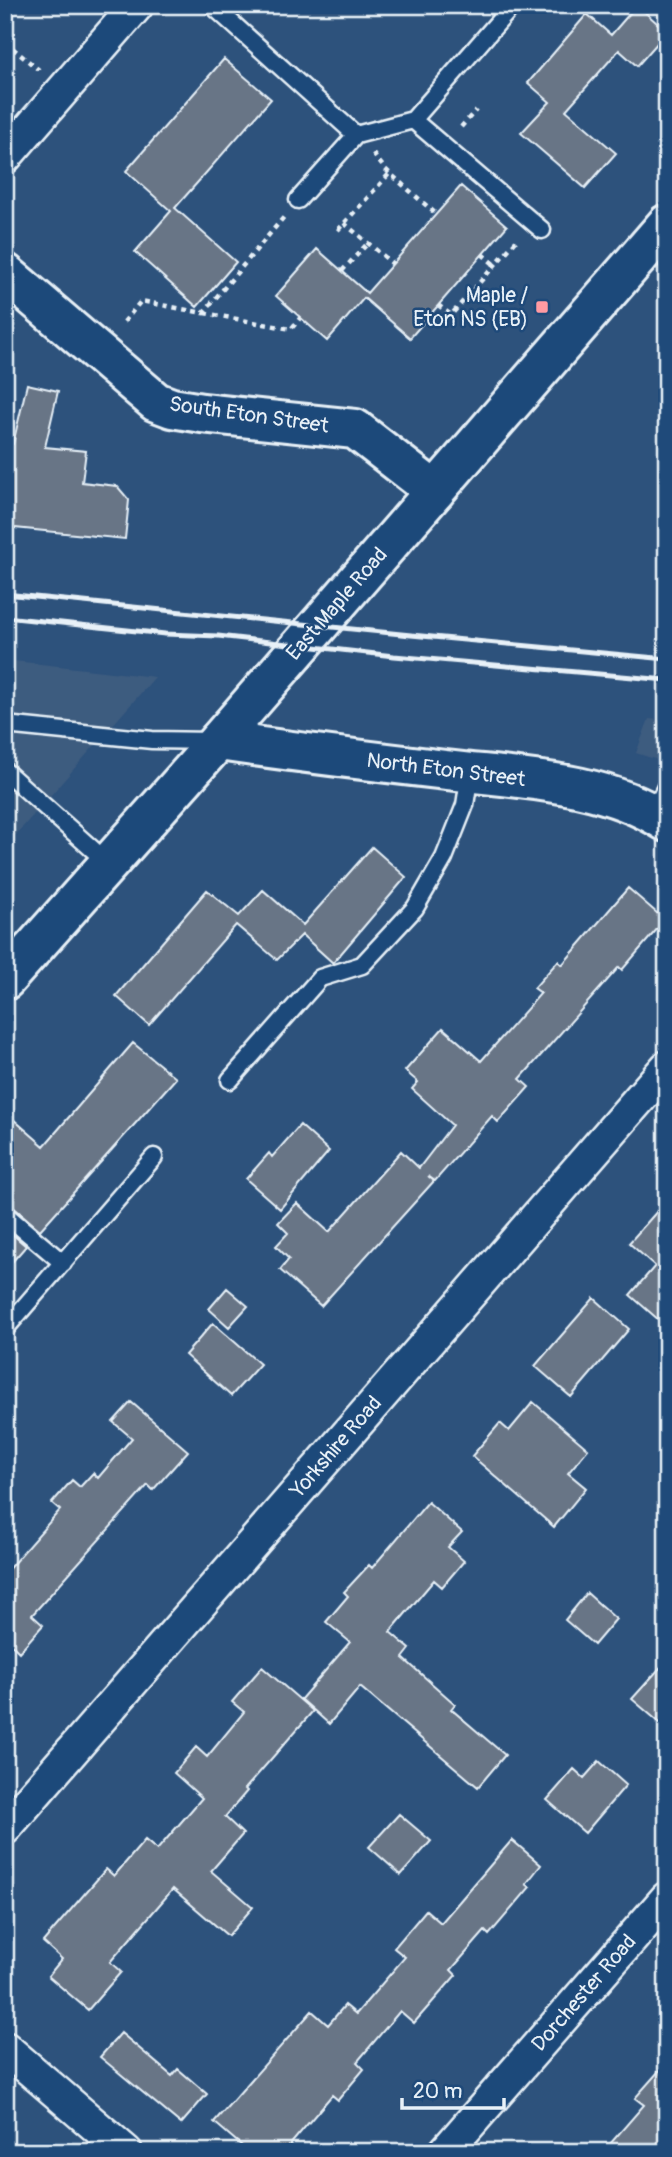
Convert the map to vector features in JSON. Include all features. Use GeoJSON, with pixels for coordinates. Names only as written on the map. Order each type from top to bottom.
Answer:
{"type":"FeatureCollection","features":[{"type":"Feature","properties":{"kind":"main road","name":"East Maple Road"},"geometry":{"type":"LineString","coordinates":[[5,980],[218,741],[667,224]]}},
{"type":"Feature","properties":{"kind":"main road","name":"South Eton Street"},"geometry":{"type":"LineString","coordinates":[[5,272],[156,402],[172,408],[202,413],[355,429],[435,491]]}},
{"type":"Feature","properties":{"kind":"main road","name":"North Eton Street"},"geometry":{"type":"LineString","coordinates":[[218,741],[561,784],[662,807]]}},
{"type":"Feature","properties":{"kind":"street"},"geometry":{"type":"LineString","coordinates":[[5,157],[137,5]]}},
{"type":"Feature","properties":{"kind":"street","name":"Yorkshire Road"},"geometry":{"type":"LineString","coordinates":[[5,1828],[667,1067]]}},
{"type":"Feature","properties":{"kind":"street","name":"Dorchester Road"},"geometry":{"type":"LineString","coordinates":[[445,2152],[667,1898]]}},
{"type":"Feature","properties":{"kind":"street"},"geometry":{"type":"LineString","coordinates":[[5,2048],[125,2152]]}},
{"type":"Feature","properties":{"kind":"lane"},"geometry":{"type":"LineString","coordinates":[[212,5],[356,135]]}},
{"type":"Feature","properties":{"kind":"lane"},"geometry":{"type":"LineString","coordinates":[[298,200],[356,135],[414,120],[513,5]]}},
{"type":"Feature","properties":{"kind":"lane"},"geometry":{"type":"LineString","coordinates":[[414,120],[542,230]]}},
{"type":"Feature","properties":{"kind":"lane"},"geometry":{"type":"LineString","coordinates":[[5,726],[152,740],[218,741]]}},
{"type":"Feature","properties":{"kind":"lane"},"geometry":{"type":"LineString","coordinates":[[5,771],[108,863]]}},
{"type":"Feature","properties":{"kind":"lane"},"geometry":{"type":"LineString","coordinates":[[230,1080],[320,978],[362,965],[415,908],[444,858],[465,805],[470,773]]}},
{"type":"Feature","properties":{"kind":"lane"},"geometry":{"type":"LineString","coordinates":[[5,1329],[154,1157]]}},
{"type":"Feature","properties":{"kind":"lane"},"geometry":{"type":"LineString","coordinates":[[5,1214],[63,1263]]}},
{"type":"Feature","properties":{"kind":"path"},"geometry":{"type":"LineString","coordinates":[[5,42],[64,91]]}},
{"type":"Feature","properties":{"kind":"path"},"geometry":{"type":"LineString","coordinates":[[338,230],[387,171],[436,214]]}},
{"type":"Feature","properties":{"kind":"path"},"geometry":{"type":"LineString","coordinates":[[203,313],[298,200]]}},
{"type":"Feature","properties":{"kind":"path"},"geometry":{"type":"LineString","coordinates":[[344,223],[393,264]]}},
{"type":"Feature","properties":{"kind":"path"},"geometry":{"type":"LineString","coordinates":[[438,305],[451,315],[522,235]]}},
{"type":"Feature","properties":{"kind":"path"},"geometry":{"type":"LineString","coordinates":[[342,271],[368,243]]}},
{"type":"Feature","properties":{"kind":"path"},"geometry":{"type":"LineString","coordinates":[[482,254],[495,265]]}},
{"type":"Feature","properties":{"kind":"path"},"geometry":{"type":"LineString","coordinates":[[124,322],[141,301],[291,329],[301,317]]}},
{"type":"Feature","properties":{"kind":"shaded area"},"geometry":{"type":"Polygon","coordinates":[[[5,660],[155,677],[5,847],[5,660]]]}},
{"type":"Feature","properties":{"kind":"shaded area"},"geometry":{"type":"Polygon","coordinates":[[[649,719],[667,721],[667,763],[636,753],[649,719]]]}},
{"type":"Feature","properties":{"kind":"building"},"geometry":{"type":"Polygon","coordinates":[[[637,5],[667,32],[637,66],[619,50],[566,110],[616,153],[585,188],[521,133],[550,102],[528,83],[587,14],[611,35],[637,5]]]}},
{"type":"Feature","properties":{"kind":"building"},"geometry":{"type":"Polygon","coordinates":[[[224,59],[271,99],[175,208],[236,262],[197,307],[135,252],[171,211],[126,171],[224,59]]]}},
{"type":"Feature","properties":{"kind":"building"},"geometry":{"type":"Polygon","coordinates":[[[461,186],[507,226],[410,338],[364,298],[327,341],[276,296],[317,249],[367,293],[461,186]]]}},
{"type":"Feature","properties":{"kind":"building"},"geometry":{"type":"Polygon","coordinates":[[[27,384],[58,391],[45,447],[86,451],[82,482],[117,486],[129,500],[125,539],[5,527],[5,443],[13,444],[27,384]]]}},
{"type":"Feature","properties":{"kind":"building"},"geometry":{"type":"Polygon","coordinates":[[[372,847],[406,877],[333,963],[302,935],[277,960],[236,925],[149,1025],[116,996],[207,890],[239,916],[263,890],[303,925],[372,847]]]}},
{"type":"Feature","properties":{"kind":"building"},"geometry":{"type":"Polygon","coordinates":[[[628,888],[665,920],[622,970],[619,967],[520,1079],[529,1087],[498,1122],[492,1116],[435,1181],[428,1176],[434,1181],[321,1306],[280,1270],[289,1259],[276,1246],[288,1233],[278,1223],[297,1203],[329,1232],[401,1151],[419,1168],[452,1125],[412,1089],[418,1082],[405,1071],[443,1028],[481,1061],[541,993],[534,988],[558,961],[562,965],[628,888]]]}},
{"type":"Feature","properties":{"kind":"building"},"geometry":{"type":"Polygon","coordinates":[[[133,1043],[176,1078],[40,1230],[12,1206],[5,1204],[5,1112],[44,1146],[133,1043]]]}},
{"type":"Feature","properties":{"kind":"building"},"geometry":{"type":"Polygon","coordinates":[[[300,1125],[329,1151],[280,1209],[246,1179],[269,1153],[272,1157],[300,1125]]]}},
{"type":"Feature","properties":{"kind":"building"},"geometry":{"type":"Polygon","coordinates":[[[667,1200],[667,1327],[630,1295],[655,1266],[629,1243],[667,1200]]]}},
{"type":"Feature","properties":{"kind":"building"},"geometry":{"type":"Polygon","coordinates":[[[5,1228],[26,1246],[5,1270],[5,1228]]]}},
{"type":"Feature","properties":{"kind":"building"},"geometry":{"type":"Polygon","coordinates":[[[227,1288],[248,1306],[229,1327],[209,1309],[227,1288]]]}},
{"type":"Feature","properties":{"kind":"building"},"geometry":{"type":"Polygon","coordinates":[[[594,1298],[629,1329],[571,1397],[535,1366],[594,1298]]]}},
{"type":"Feature","properties":{"kind":"building"},"geometry":{"type":"Polygon","coordinates":[[[213,1323],[260,1364],[231,1396],[185,1355],[213,1323]]]}},
{"type":"Feature","properties":{"kind":"building"},"geometry":{"type":"Polygon","coordinates":[[[131,1402],[188,1451],[153,1490],[148,1485],[32,1615],[43,1625],[19,1652],[9,1642],[5,1646],[5,1573],[60,1510],[52,1503],[72,1480],[80,1487],[93,1473],[98,1478],[132,1438],[113,1422],[131,1402]]]}},
{"type":"Feature","properties":{"kind":"building"},"geometry":{"type":"Polygon","coordinates":[[[533,1402],[588,1449],[568,1473],[586,1488],[554,1527],[472,1456],[500,1423],[509,1431],[533,1402]]]}},
{"type":"Feature","properties":{"kind":"building"},"geometry":{"type":"Polygon","coordinates":[[[428,1502],[462,1532],[448,1547],[464,1561],[442,1587],[434,1580],[390,1632],[410,1649],[403,1658],[455,1704],[451,1709],[505,1755],[478,1787],[360,1687],[329,1724],[301,1699],[350,1642],[326,1622],[348,1596],[344,1592],[369,1565],[372,1568],[428,1502]]]}},
{"type":"Feature","properties":{"kind":"building"},"geometry":{"type":"Polygon","coordinates":[[[587,1593],[616,1619],[594,1645],[565,1620],[587,1593]]]}},
{"type":"Feature","properties":{"kind":"building"},"geometry":{"type":"Polygon","coordinates":[[[667,1660],[667,1729],[632,1699],[667,1660]]]}},
{"type":"Feature","properties":{"kind":"building"},"geometry":{"type":"Polygon","coordinates":[[[262,1667],[313,1711],[245,1789],[247,1791],[225,1817],[243,1834],[211,1871],[253,1907],[228,1936],[173,1889],[110,1962],[121,1972],[88,2010],[48,1976],[62,1959],[43,1942],[106,1869],[114,1876],[145,1840],[157,1850],[202,1798],[174,1773],[196,1747],[207,1757],[244,1712],[232,1702],[262,1667]]]}},
{"type":"Feature","properties":{"kind":"building"},"geometry":{"type":"Polygon","coordinates":[[[599,1761],[626,1785],[585,1833],[547,1800],[574,1769],[584,1778],[599,1761]]]}},
{"type":"Feature","properties":{"kind":"building"},"geometry":{"type":"Polygon","coordinates":[[[399,1814],[431,1841],[401,1875],[369,1847],[399,1814]]]}},
{"type":"Feature","properties":{"kind":"building"},"geometry":{"type":"Polygon","coordinates":[[[512,1840],[541,1865],[526,1884],[530,1887],[489,1935],[485,1931],[451,1970],[456,1975],[414,2023],[400,2011],[357,2062],[364,2069],[338,2100],[332,2095],[284,2152],[249,2152],[214,2122],[312,2011],[328,2025],[345,2005],[356,2014],[405,1957],[394,1948],[426,1910],[441,1923],[512,1840]]]}},
{"type":"Feature","properties":{"kind":"building"},"geometry":{"type":"Polygon","coordinates":[[[121,2033],[172,2076],[178,2069],[207,2094],[181,2124],[100,2057],[121,2033]]]}},
{"type":"Feature","properties":{"kind":"building"},"geometry":{"type":"Polygon","coordinates":[[[667,2062],[667,2152],[603,2152],[644,2105],[635,2098],[667,2062]]]}},
{"type":"Feature","properties":{"kind":"railway"},"geometry":{"type":"LineString","coordinates":[[5,594],[667,659]]}},
{"type":"Feature","properties":{"kind":"railway"},"geometry":{"type":"LineString","coordinates":[[5,617],[667,680]]}},
{"type":"Feature","properties":{"kind":"place","name":"Maple / Eton NS (EB)"},"geometry":{"type":"Point","coordinates":[542,307]}}]}
